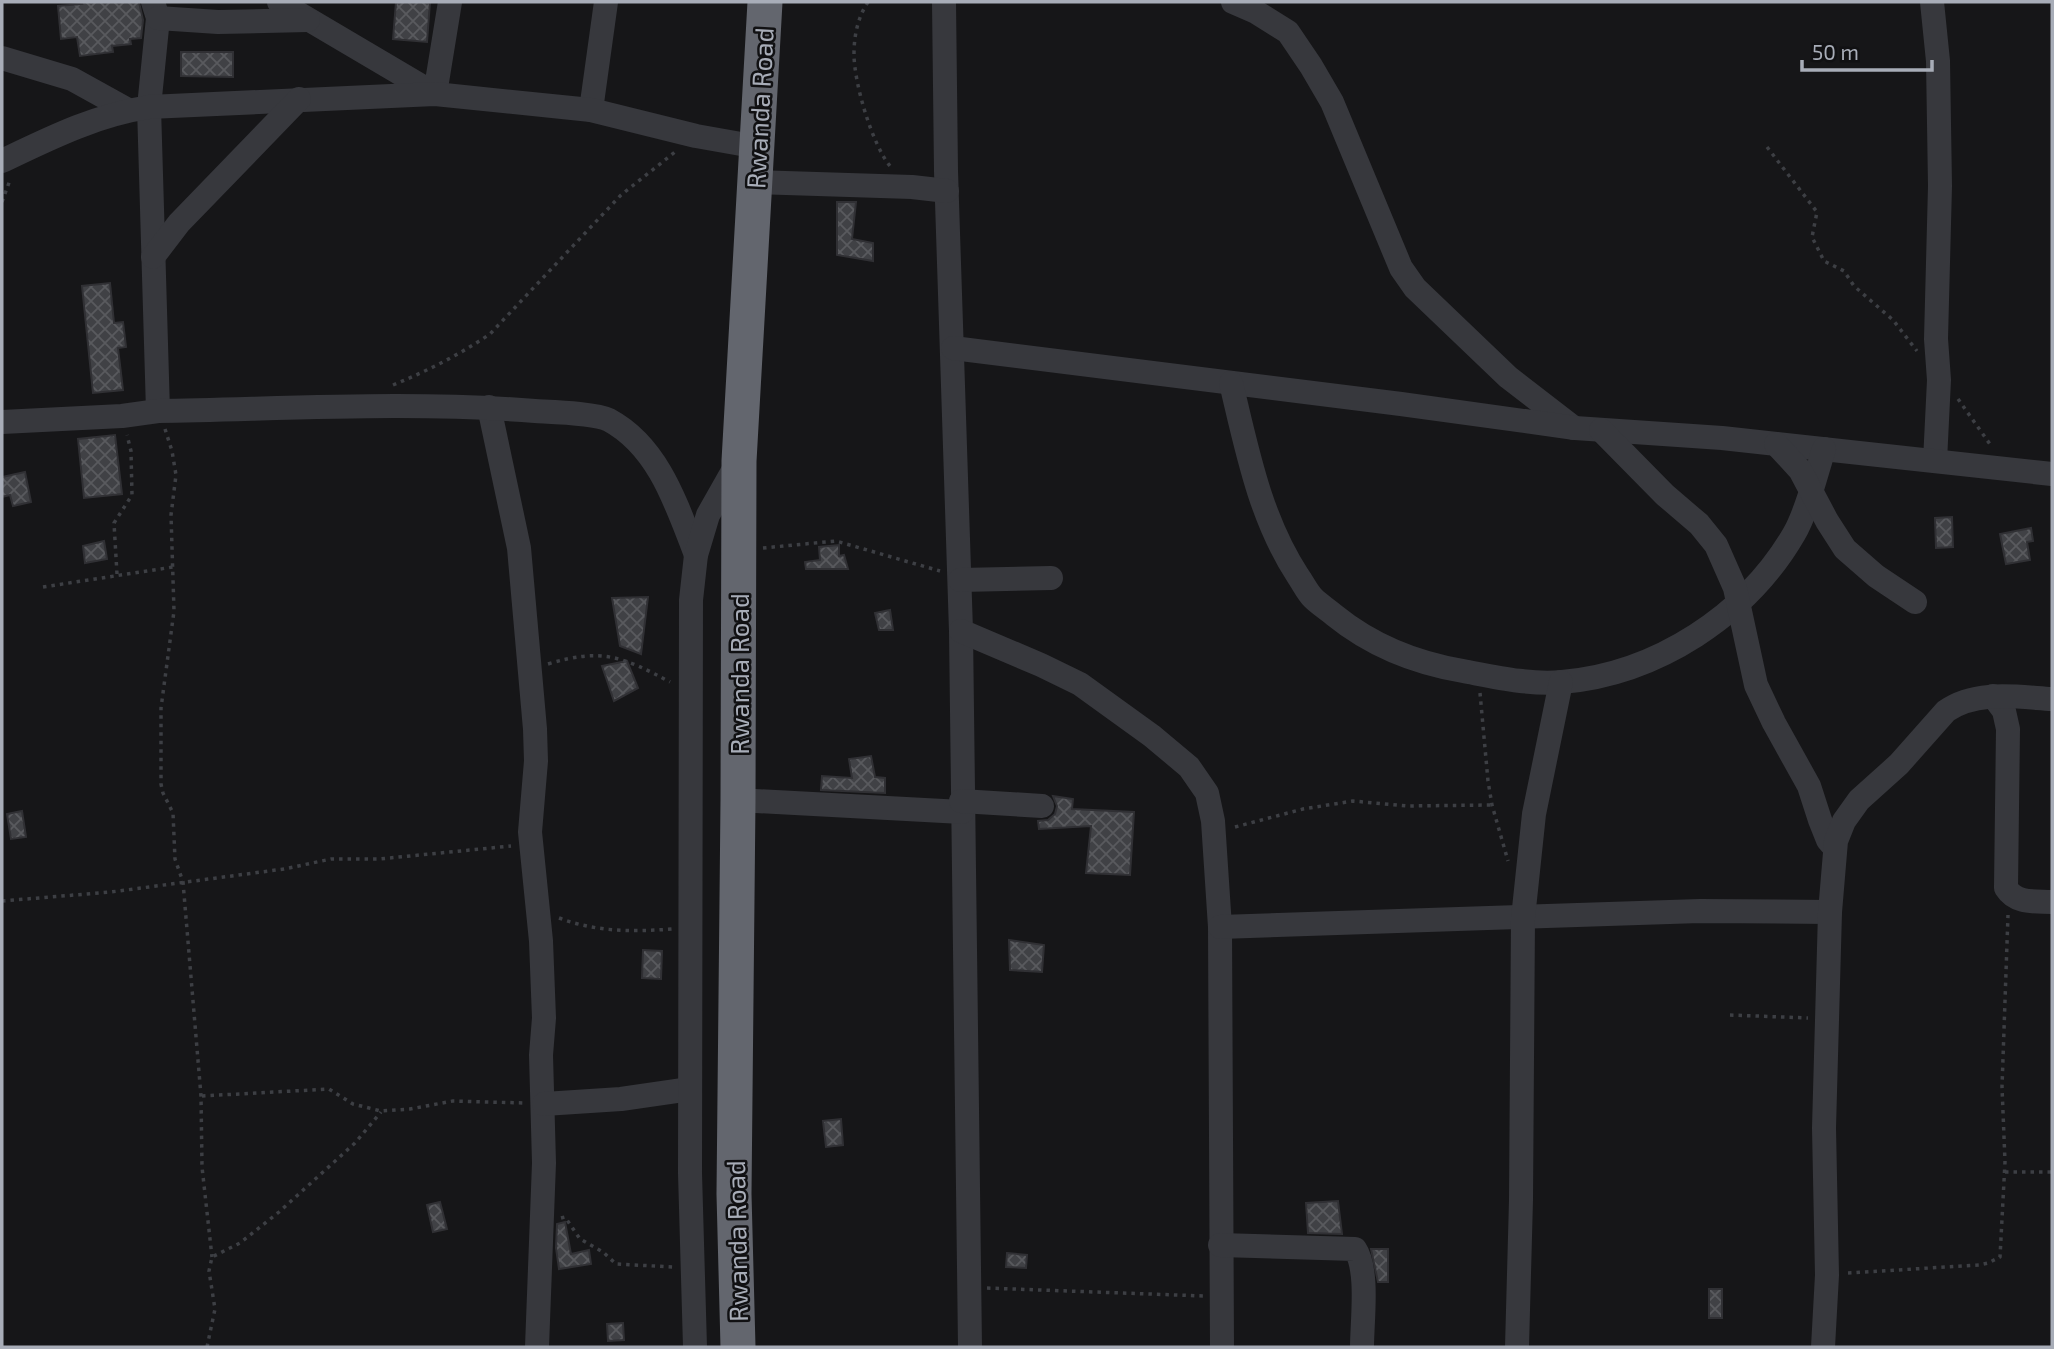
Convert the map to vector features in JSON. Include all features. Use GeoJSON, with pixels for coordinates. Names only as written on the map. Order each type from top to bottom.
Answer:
{"type":"FeatureCollection","features":[{"type":"Feature","properties":{"kind":"highway","name":"Rwanda Road"},"geometry":{"type":"LineString","coordinates":[[738,1347],[734,1194],[738,461],[765,2]]}},
{"type":"Feature","properties":{"kind":"street"},"geometry":{"type":"LineString","coordinates":[[279,2],[435,94]]}},
{"type":"Feature","properties":{"kind":"street"},"geometry":{"type":"LineString","coordinates":[[435,94],[450,2]]}},
{"type":"Feature","properties":{"kind":"street"},"geometry":{"type":"LineString","coordinates":[[591,110],[606,2]]}},
{"type":"Feature","properties":{"kind":"street"},"geometry":{"type":"LineString","coordinates":[[944,2],[947,191],[960,578],[970,1347]]}},
{"type":"Feature","properties":{"kind":"street"},"geometry":{"type":"LineString","coordinates":[[1233,2],[1288,32],[1311,66],[1332,102],[1401,268],[1415,288],[1508,377],[1575,428]]}},
{"type":"Feature","properties":{"kind":"street"},"geometry":{"type":"LineString","coordinates":[[1932,2],[1938,61],[1940,186],[1936,340],[1939,380],[1935,461]]}},
{"type":"Feature","properties":{"kind":"street"},"geometry":{"type":"LineString","coordinates":[[158,411],[153,257],[139,108],[156,10],[218,22],[308,20]]}},
{"type":"Feature","properties":{"kind":"street"},"geometry":{"type":"LineString","coordinates":[[2,58],[72,79],[139,108]]}},
{"type":"Feature","properties":{"kind":"street"},"geometry":{"type":"LineString","coordinates":[[2,161],[70,129],[139,108],[435,94],[591,110],[696,136],[758,147]]}},
{"type":"Feature","properties":{"kind":"street"},"geometry":{"type":"LineString","coordinates":[[153,257],[179,223],[299,99]]}},
{"type":"Feature","properties":{"kind":"street"},"geometry":{"type":"LineString","coordinates":[[755,182],[912,187],[947,191]]}},
{"type":"Feature","properties":{"kind":"street"},"geometry":{"type":"LineString","coordinates":[[953,348],[1575,428],[1776,444],[2052,474]]}},
{"type":"Feature","properties":{"kind":"street"},"geometry":{"type":"LineString","coordinates":[[1231,383],[1262,505],[1282,551],[1313,598],[1355,632],[1398,654],[1449,669],[1509,680],[1561,682],[1620,672],[1654,659],[1692,638],[1738,602],[1769,573],[1796,531],[1824,449]]}},
{"type":"Feature","properties":{"kind":"street"},"geometry":{"type":"LineString","coordinates":[[2,422],[122,416],[158,411],[401,405],[489,407],[607,419],[632,437],[655,463],[672,491],[696,555]]}},
{"type":"Feature","properties":{"kind":"street"},"geometry":{"type":"LineString","coordinates":[[489,407],[519,548],[536,761],[530,844],[543,984],[541,1055],[544,1104],[537,1347]]}},
{"type":"Feature","properties":{"kind":"street"},"geometry":{"type":"LineString","coordinates":[[1601,430],[1665,495],[1699,524],[1716,544],[1735,588],[1756,685],[1809,786],[1819,820],[1828,840],[1835,848]]}},
{"type":"Feature","properties":{"kind":"street"},"geometry":{"type":"LineString","coordinates":[[1776,444],[1800,470],[1826,521],[1845,549],[1875,576],[1915,602]]}},
{"type":"Feature","properties":{"kind":"street"},"geometry":{"type":"LineString","coordinates":[[695,1347],[690,1089],[691,600],[696,555],[708,515],[738,461]]}},
{"type":"Feature","properties":{"kind":"street"},"geometry":{"type":"LineString","coordinates":[[960,578],[1051,578]]}},
{"type":"Feature","properties":{"kind":"street"},"geometry":{"type":"LineString","coordinates":[[961,631],[1080,684],[1189,766],[1208,793],[1220,927],[1222,1347]]}},
{"type":"Feature","properties":{"kind":"street"},"geometry":{"type":"LineString","coordinates":[[1517,1347],[1523,918],[1534,814],[1561,682]]}},
{"type":"Feature","properties":{"kind":"street"},"geometry":{"type":"LineString","coordinates":[[1993,696],[2004,711],[2008,729],[2008,892],[2020,900],[2052,902]]}},
{"type":"Feature","properties":{"kind":"street"},"geometry":{"type":"LineString","coordinates":[[1823,1347],[1827,1275],[1824,1128],[1830,912],[1835,848],[1844,821],[1859,800],[1899,764],[1946,711],[1963,702],[1993,696],[2052,699]]}},
{"type":"Feature","properties":{"kind":"street"},"geometry":{"type":"LineString","coordinates":[[738,800],[962,807],[1042,806]]}},
{"type":"Feature","properties":{"kind":"street"},"geometry":{"type":"LineString","coordinates":[[1220,927],[1700,911],[1830,912]]}},
{"type":"Feature","properties":{"kind":"street"},"geometry":{"type":"LineString","coordinates":[[544,1104],[621,1099],[690,1089]]}},
{"type":"Feature","properties":{"kind":"street"},"geometry":{"type":"LineString","coordinates":[[1220,1245],[1355,1249],[1360,1256],[1362,1270],[1362,1347]]}},
{"type":"Feature","properties":{"kind":"path"},"geometry":{"type":"LineString","coordinates":[[868,2],[856,29],[856,73],[879,150],[912,187]]}},
{"type":"Feature","properties":{"kind":"path"},"geometry":{"type":"LineString","coordinates":[[384,388],[431,369],[490,334],[621,195],[696,136]]}},
{"type":"Feature","properties":{"kind":"path"},"geometry":{"type":"LineString","coordinates":[[1767,147],[1817,212],[1812,237],[1824,261],[1844,271],[1854,286],[1893,320],[1939,380],[1966,408],[2007,469]]}},
{"type":"Feature","properties":{"kind":"path"},"geometry":{"type":"LineString","coordinates":[[158,411],[175,465],[171,515],[173,622],[161,708],[161,785],[173,813],[174,859],[183,881],[201,1096],[202,1167],[212,1256],[209,1271],[215,1309],[207,1347]]}},
{"type":"Feature","properties":{"kind":"path"},"geometry":{"type":"LineString","coordinates":[[117,574],[114,523],[132,495],[131,451],[122,416]]}},
{"type":"Feature","properties":{"kind":"path"},"geometry":{"type":"LineString","coordinates":[[737,540],[760,547],[780,548],[836,541],[960,578]]}},
{"type":"Feature","properties":{"kind":"path"},"geometry":{"type":"LineString","coordinates":[[43,587],[173,567]]}},
{"type":"Feature","properties":{"kind":"path"},"geometry":{"type":"LineString","coordinates":[[529,670],[563,660],[599,654],[640,667],[690,693]]}},
{"type":"Feature","properties":{"kind":"path"},"geometry":{"type":"LineString","coordinates":[[1477,674],[1492,806],[1509,864]]}},
{"type":"Feature","properties":{"kind":"path"},"geometry":{"type":"LineString","coordinates":[[1213,832],[1303,809],[1353,801],[1407,806],[1492,806]]}},
{"type":"Feature","properties":{"kind":"path"},"geometry":{"type":"LineString","coordinates":[[2,901],[111,892],[285,869],[331,859],[404,857],[530,844]]}},
{"type":"Feature","properties":{"kind":"path"},"geometry":{"type":"LineString","coordinates":[[1827,1275],[1979,1265],[2000,1257],[2005,1172],[2002,1087],[2008,892]]}},
{"type":"Feature","properties":{"kind":"path"},"geometry":{"type":"LineString","coordinates":[[538,910],[601,929],[627,931],[691,928]]}},
{"type":"Feature","properties":{"kind":"path"},"geometry":{"type":"LineString","coordinates":[[1730,1015],[1827,1018]]}},
{"type":"Feature","properties":{"kind":"path"},"geometry":{"type":"LineString","coordinates":[[201,1096],[323,1089],[333,1091],[365,1109],[381,1111],[410,1110],[453,1101],[544,1104]]}},
{"type":"Feature","properties":{"kind":"path"},"geometry":{"type":"LineString","coordinates":[[212,1256],[240,1243],[279,1212],[355,1143],[381,1111]]}},
{"type":"Feature","properties":{"kind":"path"},"geometry":{"type":"LineString","coordinates":[[2005,1172],[2052,1172]]}},
{"type":"Feature","properties":{"kind":"path"},"geometry":{"type":"LineString","coordinates":[[541,1225],[565,1217],[580,1239],[603,1252],[616,1264],[693,1266]]}},
{"type":"Feature","properties":{"kind":"path"},"geometry":{"type":"LineString","coordinates":[[968,1289],[1032,1288],[1195,1296],[1210,1293]]}},
{"type":"Feature","properties":{"kind":"building"},"geometry":{"type":"Polygon","coordinates":[[[81,2],[139,2],[143,20],[141,38],[130,39],[131,44],[112,46],[113,52],[80,56],[77,37],[61,39],[58,6],[82,4],[81,2]]]}},
{"type":"Feature","properties":{"kind":"building"},"geometry":{"type":"Polygon","coordinates":[[[396,2],[430,2],[427,42],[393,39],[396,2]]]}},
{"type":"Feature","properties":{"kind":"building"},"geometry":{"type":"Polygon","coordinates":[[[181,52],[233,52],[233,77],[181,76],[181,52]]]}},
{"type":"Feature","properties":{"kind":"building"},"geometry":{"type":"Polygon","coordinates":[[[837,202],[856,202],[852,239],[873,243],[873,261],[837,255],[837,202]]]}},
{"type":"Feature","properties":{"kind":"building"},"geometry":{"type":"Polygon","coordinates":[[[110,283],[114,323],[123,322],[126,347],[118,348],[123,390],[93,393],[82,286],[110,283]]]}},
{"type":"Feature","properties":{"kind":"building"},"geometry":{"type":"Polygon","coordinates":[[[115,435],[122,494],[84,498],[78,439],[115,435]]]}},
{"type":"Feature","properties":{"kind":"building"},"geometry":{"type":"Polygon","coordinates":[[[25,472],[31,502],[13,506],[10,495],[2,497],[2,477],[25,472]]]}},
{"type":"Feature","properties":{"kind":"building"},"geometry":{"type":"Polygon","coordinates":[[[1952,517],[1953,547],[1936,548],[1935,518],[1952,517]]]}},
{"type":"Feature","properties":{"kind":"building"},"geometry":{"type":"Polygon","coordinates":[[[2031,528],[2033,541],[2027,542],[2030,560],[2006,564],[2000,534],[2031,528]]]}},
{"type":"Feature","properties":{"kind":"building"},"geometry":{"type":"Polygon","coordinates":[[[104,541],[107,559],[85,563],[83,546],[104,541]]]}},
{"type":"Feature","properties":{"kind":"building"},"geometry":{"type":"Polygon","coordinates":[[[839,545],[839,556],[844,555],[848,569],[806,569],[805,562],[820,560],[819,547],[839,545]]]}},
{"type":"Feature","properties":{"kind":"building"},"geometry":{"type":"Polygon","coordinates":[[[648,597],[641,654],[620,646],[612,598],[648,597]]]}},
{"type":"Feature","properties":{"kind":"building"},"geometry":{"type":"Polygon","coordinates":[[[890,610],[893,630],[879,630],[875,613],[890,610]]]}},
{"type":"Feature","properties":{"kind":"building"},"geometry":{"type":"Polygon","coordinates":[[[627,661],[638,688],[614,701],[602,666],[627,661]]]}},
{"type":"Feature","properties":{"kind":"building"},"geometry":{"type":"Polygon","coordinates":[[[871,756],[875,777],[885,778],[885,793],[821,790],[822,776],[852,778],[849,759],[871,756]]]}},
{"type":"Feature","properties":{"kind":"building"},"geometry":{"type":"Polygon","coordinates":[[[1053,796],[1073,799],[1072,809],[1134,812],[1130,875],[1086,873],[1091,826],[1039,829],[1038,821],[1048,820],[1055,814],[1057,806],[1053,796]]]}},
{"type":"Feature","properties":{"kind":"building"},"geometry":{"type":"Polygon","coordinates":[[[22,811],[26,837],[11,839],[7,814],[22,811]]]}},
{"type":"Feature","properties":{"kind":"building"},"geometry":{"type":"Polygon","coordinates":[[[1009,940],[1044,945],[1042,972],[1010,970],[1009,940]]]}},
{"type":"Feature","properties":{"kind":"building"},"geometry":{"type":"Polygon","coordinates":[[[643,950],[662,951],[661,979],[642,978],[643,950]]]}},
{"type":"Feature","properties":{"kind":"building"},"geometry":{"type":"Polygon","coordinates":[[[841,1119],[843,1145],[826,1147],[823,1121],[841,1119]]]}},
{"type":"Feature","properties":{"kind":"building"},"geometry":{"type":"Polygon","coordinates":[[[1338,1201],[1342,1234],[1308,1233],[1306,1203],[1338,1201]]]}},
{"type":"Feature","properties":{"kind":"building"},"geometry":{"type":"Polygon","coordinates":[[[440,1202],[447,1229],[433,1232],[427,1205],[440,1202]]]}},
{"type":"Feature","properties":{"kind":"building"},"geometry":{"type":"Polygon","coordinates":[[[565,1222],[571,1254],[589,1250],[591,1264],[559,1269],[557,1224],[565,1222]]]}},
{"type":"Feature","properties":{"kind":"building"},"geometry":{"type":"Polygon","coordinates":[[[1371,1249],[1388,1249],[1388,1282],[1378,1282],[1371,1249]]]}},
{"type":"Feature","properties":{"kind":"building"},"geometry":{"type":"Polygon","coordinates":[[[1007,1253],[1027,1255],[1026,1268],[1006,1267],[1007,1253]]]}},
{"type":"Feature","properties":{"kind":"building"},"geometry":{"type":"Polygon","coordinates":[[[1709,1289],[1722,1289],[1722,1318],[1709,1318],[1709,1289]]]}},
{"type":"Feature","properties":{"kind":"building"},"geometry":{"type":"Polygon","coordinates":[[[623,1323],[624,1340],[608,1341],[607,1324],[623,1323]]]}}]}
